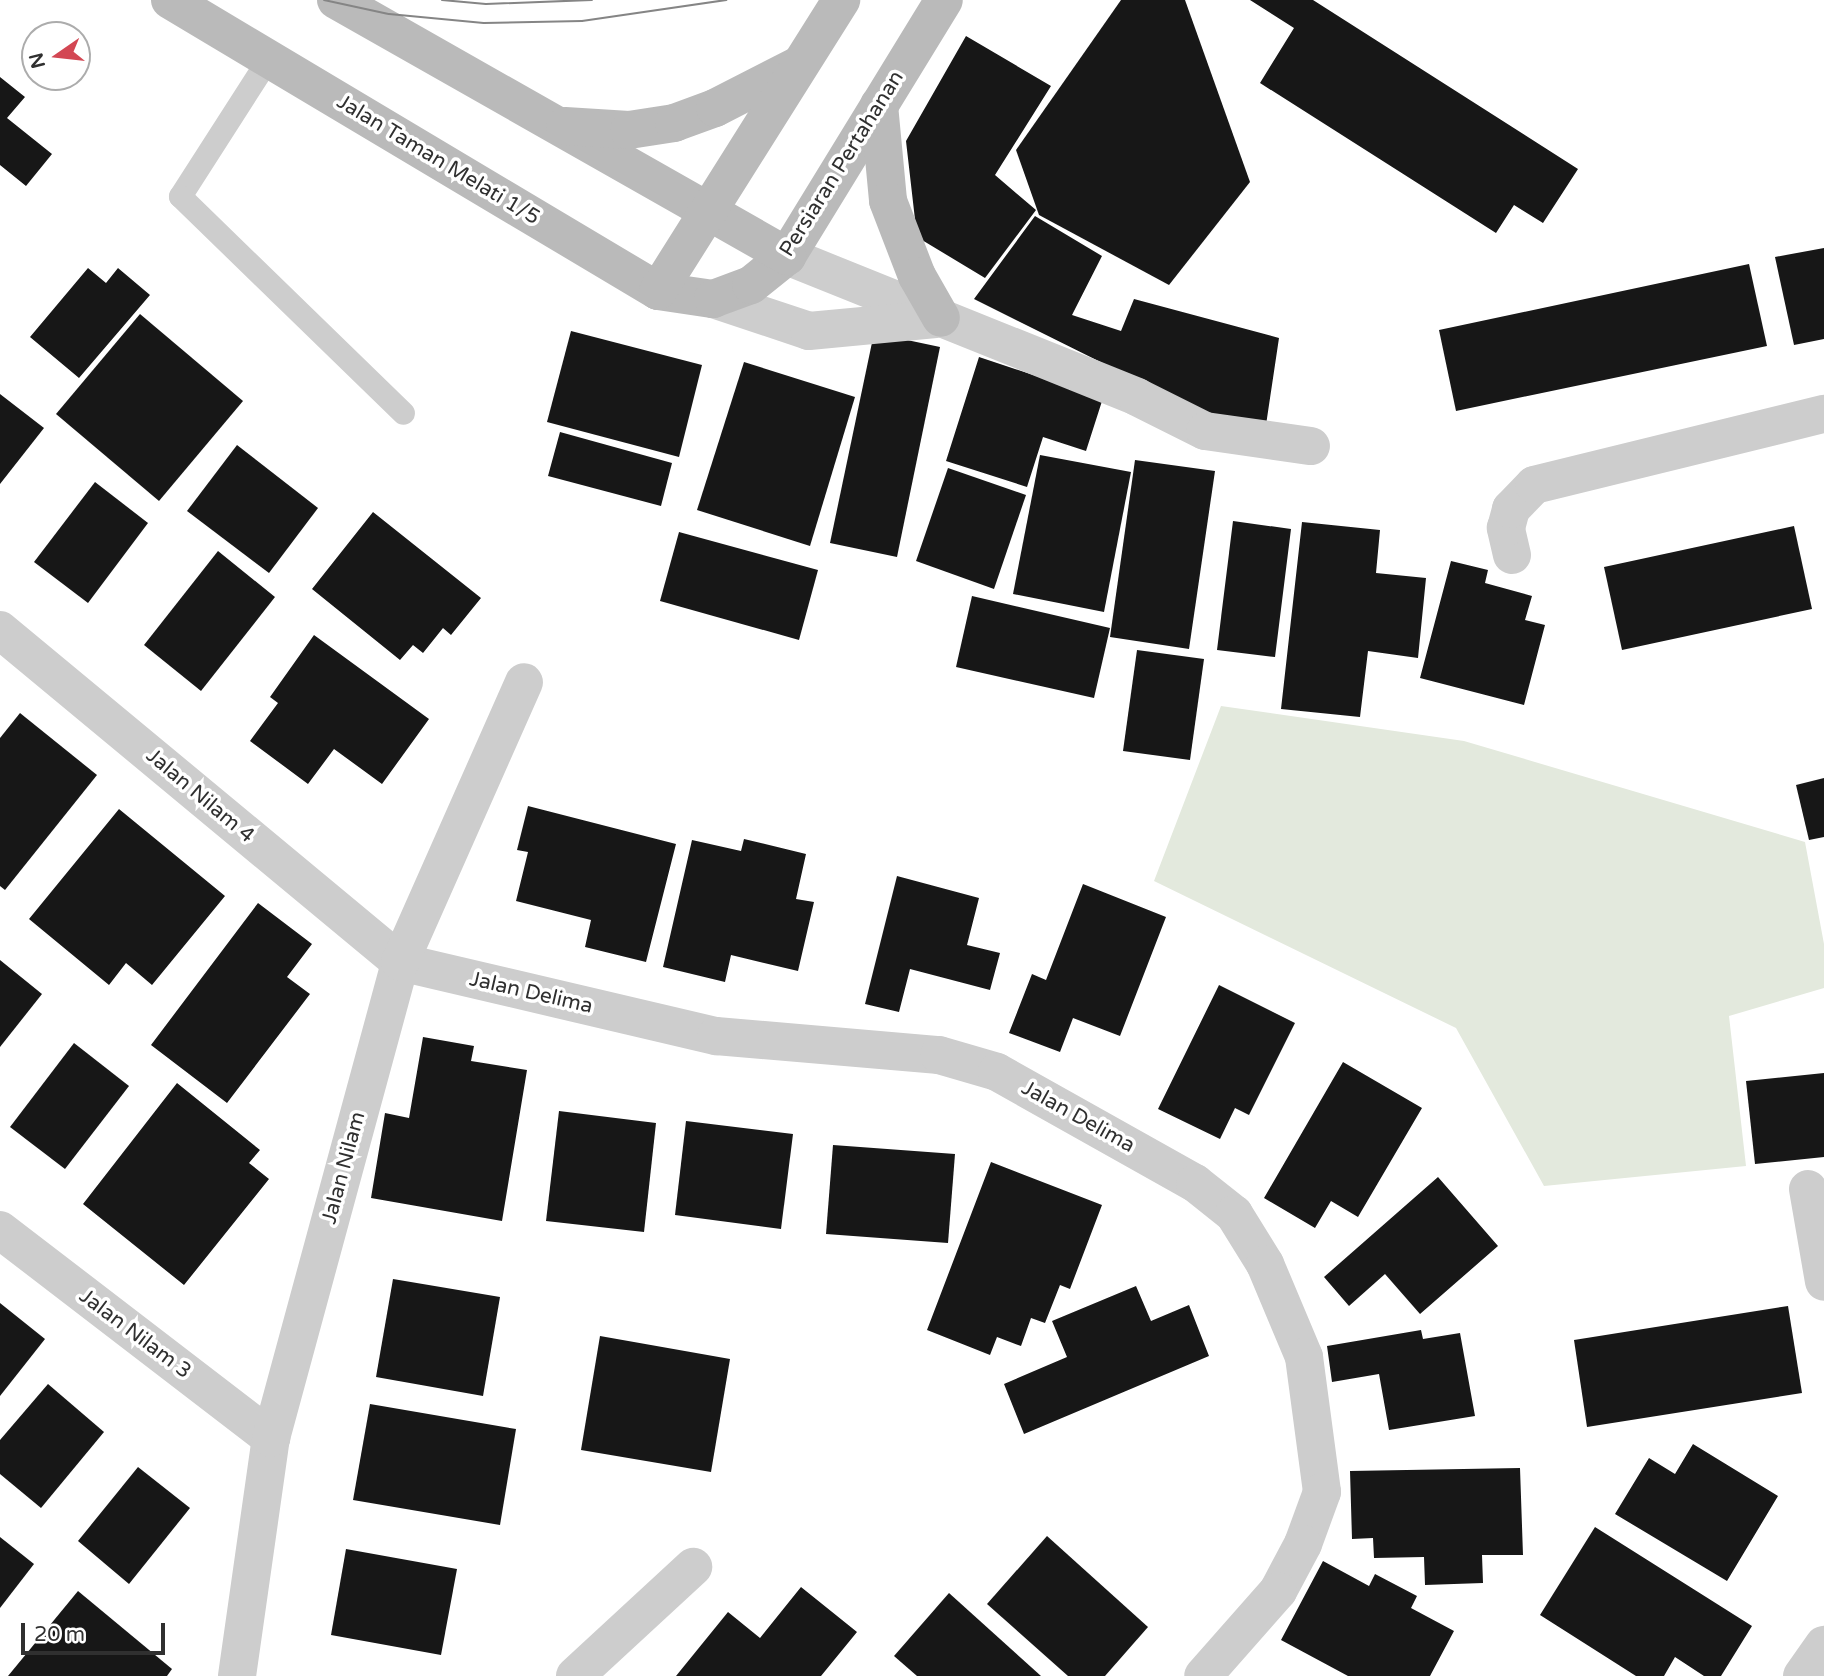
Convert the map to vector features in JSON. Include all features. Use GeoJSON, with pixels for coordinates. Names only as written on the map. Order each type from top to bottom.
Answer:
{"type":"FeatureCollection","features":[{"type":"Feature","properties":{"kind":"main road","name":"Jalan Taman Melati 1/5"},"geometry":{"type":"LineString","coordinates":[[170,0],[659,292],[713,299]]}},
{"type":"Feature","properties":{"kind":"main road"},"geometry":{"type":"LineString","coordinates":[[336,0],[788,256]]}},
{"type":"Feature","properties":{"kind":"main road"},"geometry":{"type":"LineString","coordinates":[[659,292],[841,0]]}},
{"type":"Feature","properties":{"kind":"main road","name":"Persiaran Pertahanan"},"geometry":{"type":"LineString","coordinates":[[713,299],[751,285],[788,256],[944,0]]}},
{"type":"Feature","properties":{"kind":"main road"},"geometry":{"type":"LineString","coordinates":[[556,126],[629,130],[674,123],[715,108],[800,64]]}},
{"type":"Feature","properties":{"kind":"main road"},"geometry":{"type":"LineString","coordinates":[[880,105],[888,201],[917,276],[941,318]]}},
{"type":"Feature","properties":{"kind":"street"},"geometry":{"type":"LineString","coordinates":[[788,256],[1137,397],[1205,431],[1311,446]]}},
{"type":"Feature","properties":{"kind":"street"},"geometry":{"type":"LineString","coordinates":[[713,299],[808,331],[941,318]]}},
{"type":"Feature","properties":{"kind":"street"},"geometry":{"type":"LineString","coordinates":[[1512,555],[1506,528],[1511,509],[1534,485],[1824,414]]}},
{"type":"Feature","properties":{"kind":"street","name":"Jalan Nilam 4"},"geometry":{"type":"LineString","coordinates":[[0,631],[400,962]]}},
{"type":"Feature","properties":{"kind":"street","name":"Jalan Nilam"},"geometry":{"type":"LineString","coordinates":[[237,1676],[271,1438],[400,962],[524,682]]}},
{"type":"Feature","properties":{"kind":"street","name":"Jalan Delima"},"geometry":{"type":"LineString","coordinates":[[400,962],[716,1036],[939,1055],[997,1072],[1195,1183],[1234,1214],[1265,1264],[1304,1357],[1322,1492],[1303,1544],[1278,1591],[1203,1676]]}},
{"type":"Feature","properties":{"kind":"street"},"geometry":{"type":"LineString","coordinates":[[1808,1189],[1824,1282]]}},
{"type":"Feature","properties":{"kind":"street","name":"Jalan Nilam 3"},"geometry":{"type":"LineString","coordinates":[[0,1230],[271,1438]]}},
{"type":"Feature","properties":{"kind":"street"},"geometry":{"type":"LineString","coordinates":[[575,1676],[693,1567]]}},
{"type":"Feature","properties":{"kind":"street"},"geometry":{"type":"LineString","coordinates":[[1802,1676],[1824,1644]]}},
{"type":"Feature","properties":{"kind":"lane"},"geometry":{"type":"LineString","coordinates":[[268,59],[180,195],[403,413]]}},
{"type":"Feature","properties":{"kind":"shaded area"},"geometry":{"type":"Polygon","coordinates":[[[1221,706],[1464,741],[1805,842],[1824,944],[1824,988],[1729,1016],[1746,1166],[1544,1186],[1456,1028],[1154,881],[1221,706]]]}},
{"type":"Feature","properties":{"kind":"building"},"geometry":{"type":"Polygon","coordinates":[[[1121,0],[1185,0],[1250,182],[1169,285],[1039,215],[1016,150],[1121,0]]]}},
{"type":"Feature","properties":{"kind":"building"},"geometry":{"type":"Polygon","coordinates":[[[1250,0],[1313,0],[1578,169],[1543,223],[1514,205],[1496,233],[1260,83],[1294,28],[1250,0]]]}},
{"type":"Feature","properties":{"kind":"building"},"geometry":{"type":"Polygon","coordinates":[[[966,36],[1051,86],[995,175],[1036,210],[985,278],[917,237],[906,141],[966,36]]]}},
{"type":"Feature","properties":{"kind":"building"},"geometry":{"type":"Polygon","coordinates":[[[0,77],[25,97],[7,118],[52,154],[26,186],[0,165],[0,77]]]}},
{"type":"Feature","properties":{"kind":"building"},"geometry":{"type":"Polygon","coordinates":[[[1035,216],[1102,256],[1072,315],[1121,331],[1134,299],[1279,338],[1266,425],[1199,411],[974,299],[1035,216]]]}},
{"type":"Feature","properties":{"kind":"building"},"geometry":{"type":"Polygon","coordinates":[[[1824,248],[1824,339],[1794,345],[1775,257],[1824,248]]]}},
{"type":"Feature","properties":{"kind":"building"},"geometry":{"type":"Polygon","coordinates":[[[1749,264],[1767,346],[1456,411],[1439,330],[1749,264]]]}},
{"type":"Feature","properties":{"kind":"building"},"geometry":{"type":"Polygon","coordinates":[[[88,268],[106,283],[118,268],[150,295],[79,378],[30,337],[88,268]]]}},
{"type":"Feature","properties":{"kind":"building"},"geometry":{"type":"Polygon","coordinates":[[[140,314],[243,401],[159,501],[56,414],[140,314]]]}},
{"type":"Feature","properties":{"kind":"building"},"geometry":{"type":"Polygon","coordinates":[[[571,331],[702,365],[679,457],[547,422],[571,331]]]}},
{"type":"Feature","properties":{"kind":"building"},"geometry":{"type":"Polygon","coordinates":[[[874,333],[940,347],[897,557],[830,543],[874,333]]]}},
{"type":"Feature","properties":{"kind":"building"},"geometry":{"type":"Polygon","coordinates":[[[979,357],[1103,398],[1086,451],[1043,437],[1027,487],[946,461],[979,357]]]}},
{"type":"Feature","properties":{"kind":"building"},"geometry":{"type":"Polygon","coordinates":[[[744,362],[855,397],[810,546],[697,510],[744,362]]]}},
{"type":"Feature","properties":{"kind":"building"},"geometry":{"type":"Polygon","coordinates":[[[0,394],[44,428],[0,484],[0,394]]]}},
{"type":"Feature","properties":{"kind":"building"},"geometry":{"type":"Polygon","coordinates":[[[560,432],[672,463],[661,506],[548,476],[560,432]]]}},
{"type":"Feature","properties":{"kind":"building"},"geometry":{"type":"Polygon","coordinates":[[[237,445],[318,508],[269,573],[187,511],[237,445]]]}},
{"type":"Feature","properties":{"kind":"building"},"geometry":{"type":"Polygon","coordinates":[[[1040,455],[1131,472],[1104,612],[1013,594],[1040,455]]]}},
{"type":"Feature","properties":{"kind":"building"},"geometry":{"type":"Polygon","coordinates":[[[1135,460],[1215,471],[1189,649],[1110,637],[1135,460]]]}},
{"type":"Feature","properties":{"kind":"building"},"geometry":{"type":"Polygon","coordinates":[[[948,468],[1026,495],[994,589],[916,561],[948,468]]]}},
{"type":"Feature","properties":{"kind":"building"},"geometry":{"type":"Polygon","coordinates":[[[95,482],[148,523],[88,603],[34,562],[95,482]]]}},
{"type":"Feature","properties":{"kind":"building"},"geometry":{"type":"Polygon","coordinates":[[[373,512],[481,598],[451,635],[443,628],[423,653],[413,645],[400,660],[312,589],[373,512]]]}},
{"type":"Feature","properties":{"kind":"building"},"geometry":{"type":"Polygon","coordinates":[[[1233,521],[1291,529],[1275,657],[1217,650],[1233,521]]]}},
{"type":"Feature","properties":{"kind":"building"},"geometry":{"type":"Polygon","coordinates":[[[1302,522],[1380,530],[1376,573],[1426,578],[1418,658],[1368,651],[1360,717],[1281,709],[1302,522]]]}},
{"type":"Feature","properties":{"kind":"building"},"geometry":{"type":"Polygon","coordinates":[[[1794,526],[1812,609],[1622,650],[1604,567],[1794,526]]]}},
{"type":"Feature","properties":{"kind":"building"},"geometry":{"type":"Polygon","coordinates":[[[679,532],[818,570],[799,640],[660,601],[679,532]]]}},
{"type":"Feature","properties":{"kind":"building"},"geometry":{"type":"Polygon","coordinates":[[[218,551],[275,597],[201,691],[144,645],[218,551]]]}},
{"type":"Feature","properties":{"kind":"building"},"geometry":{"type":"Polygon","coordinates":[[[1451,561],[1488,570],[1485,583],[1532,596],[1525,620],[1545,625],[1524,705],[1420,678],[1451,561]]]}},
{"type":"Feature","properties":{"kind":"building"},"geometry":{"type":"Polygon","coordinates":[[[972,596],[1110,628],[1094,698],[956,667],[972,596]]]}},
{"type":"Feature","properties":{"kind":"building"},"geometry":{"type":"Polygon","coordinates":[[[314,635],[429,719],[382,784],[334,749],[308,784],[250,741],[278,703],[270,697],[314,635]]]}},
{"type":"Feature","properties":{"kind":"building"},"geometry":{"type":"Polygon","coordinates":[[[1137,650],[1204,659],[1190,760],[1123,751],[1137,650]]]}},
{"type":"Feature","properties":{"kind":"building"},"geometry":{"type":"Polygon","coordinates":[[[20,713],[97,775],[5,890],[0,886],[0,738],[20,713]]]}},
{"type":"Feature","properties":{"kind":"building"},"geometry":{"type":"Polygon","coordinates":[[[1824,778],[1824,837],[1809,840],[1796,785],[1824,778]]]}},
{"type":"Feature","properties":{"kind":"building"},"geometry":{"type":"Polygon","coordinates":[[[528,806],[676,844],[646,962],[585,947],[591,920],[516,901],[528,852],[517,850],[528,806]]]}},
{"type":"Feature","properties":{"kind":"building"},"geometry":{"type":"Polygon","coordinates":[[[119,809],[225,896],[152,985],[126,963],[109,985],[29,919],[119,809]]]}},
{"type":"Feature","properties":{"kind":"building"},"geometry":{"type":"Polygon","coordinates":[[[744,839],[806,854],[796,899],[814,902],[798,971],[731,955],[725,982],[663,967],[692,840],[741,851],[744,839]]]}},
{"type":"Feature","properties":{"kind":"building"},"geometry":{"type":"Polygon","coordinates":[[[897,876],[979,898],[967,945],[1000,953],[990,990],[910,969],[899,1012],[865,1004],[897,876]]]}},
{"type":"Feature","properties":{"kind":"building"},"geometry":{"type":"Polygon","coordinates":[[[1083,884],[1166,917],[1120,1036],[1073,1018],[1060,1052],[1009,1033],[1032,974],[1046,980],[1083,884]]]}},
{"type":"Feature","properties":{"kind":"building"},"geometry":{"type":"Polygon","coordinates":[[[258,903],[312,944],[287,977],[310,994],[227,1103],[151,1045],[258,903]]]}},
{"type":"Feature","properties":{"kind":"building"},"geometry":{"type":"Polygon","coordinates":[[[0,960],[42,994],[0,1047],[0,960]]]}},
{"type":"Feature","properties":{"kind":"building"},"geometry":{"type":"Polygon","coordinates":[[[1219,985],[1295,1023],[1249,1115],[1235,1108],[1220,1139],[1158,1109],[1219,985]]]}},
{"type":"Feature","properties":{"kind":"building"},"geometry":{"type":"Polygon","coordinates":[[[423,1037],[474,1046],[471,1061],[527,1070],[502,1221],[371,1198],[385,1113],[409,1118],[423,1037]]]}},
{"type":"Feature","properties":{"kind":"building"},"geometry":{"type":"Polygon","coordinates":[[[74,1043],[129,1086],[65,1169],[10,1127],[74,1043]]]}},
{"type":"Feature","properties":{"kind":"building"},"geometry":{"type":"Polygon","coordinates":[[[1343,1062],[1422,1108],[1358,1217],[1331,1201],[1315,1228],[1264,1198],[1343,1062]]]}},
{"type":"Feature","properties":{"kind":"building"},"geometry":{"type":"Polygon","coordinates":[[[1824,1073],[1824,1157],[1755,1164],[1746,1081],[1824,1073]]]}},
{"type":"Feature","properties":{"kind":"building"},"geometry":{"type":"Polygon","coordinates":[[[177,1083],[260,1150],[249,1163],[269,1179],[184,1285],[83,1204],[177,1083]]]}},
{"type":"Feature","properties":{"kind":"building"},"geometry":{"type":"Polygon","coordinates":[[[559,1111],[656,1123],[644,1232],[546,1221],[559,1111]]]}},
{"type":"Feature","properties":{"kind":"building"},"geometry":{"type":"Polygon","coordinates":[[[686,1121],[793,1134],[781,1229],[675,1215],[686,1121]]]}},
{"type":"Feature","properties":{"kind":"building"},"geometry":{"type":"Polygon","coordinates":[[[833,1145],[955,1154],[948,1243],[826,1234],[833,1145]]]}},
{"type":"Feature","properties":{"kind":"building"},"geometry":{"type":"Polygon","coordinates":[[[991,1162],[1102,1205],[1070,1289],[1060,1285],[1045,1323],[1031,1318],[1021,1346],[997,1337],[990,1355],[927,1330],[991,1162]]]}},
{"type":"Feature","properties":{"kind":"building"},"geometry":{"type":"Polygon","coordinates":[[[1438,1177],[1498,1246],[1420,1314],[1385,1274],[1349,1306],[1324,1277],[1438,1177]]]}},
{"type":"Feature","properties":{"kind":"building"},"geometry":{"type":"Polygon","coordinates":[[[393,1279],[500,1297],[483,1396],[376,1377],[393,1279]]]}},
{"type":"Feature","properties":{"kind":"building"},"geometry":{"type":"Polygon","coordinates":[[[1136,1286],[1151,1321],[1189,1305],[1209,1356],[1024,1434],[1004,1384],[1067,1357],[1052,1321],[1136,1286]]]}},
{"type":"Feature","properties":{"kind":"building"},"geometry":{"type":"Polygon","coordinates":[[[0,1303],[45,1339],[0,1396],[0,1303]]]}},
{"type":"Feature","properties":{"kind":"building"},"geometry":{"type":"Polygon","coordinates":[[[1788,1306],[1802,1393],[1587,1427],[1574,1340],[1788,1306]]]}},
{"type":"Feature","properties":{"kind":"building"},"geometry":{"type":"Polygon","coordinates":[[[1421,1330],[1423,1339],[1460,1333],[1475,1416],[1389,1430],[1379,1374],[1332,1382],[1327,1346],[1421,1330]]]}},
{"type":"Feature","properties":{"kind":"building"},"geometry":{"type":"Polygon","coordinates":[[[600,1336],[730,1359],[711,1472],[581,1450],[600,1336]]]}},
{"type":"Feature","properties":{"kind":"building"},"geometry":{"type":"Polygon","coordinates":[[[48,1384],[104,1432],[41,1508],[0,1474],[0,1440],[48,1384]]]}},
{"type":"Feature","properties":{"kind":"building"},"geometry":{"type":"Polygon","coordinates":[[[370,1404],[516,1429],[500,1525],[353,1500],[370,1404]]]}},
{"type":"Feature","properties":{"kind":"building"},"geometry":{"type":"Polygon","coordinates":[[[1693,1444],[1778,1496],[1727,1581],[1615,1514],[1649,1458],[1675,1474],[1693,1444]]]}},
{"type":"Feature","properties":{"kind":"building"},"geometry":{"type":"Polygon","coordinates":[[[138,1467],[190,1508],[129,1584],[78,1541],[138,1467]]]}},
{"type":"Feature","properties":{"kind":"building"},"geometry":{"type":"Polygon","coordinates":[[[1520,1468],[1523,1555],[1482,1555],[1483,1583],[1425,1585],[1424,1557],[1374,1558],[1373,1538],[1352,1539],[1350,1471],[1520,1468]]]}},
{"type":"Feature","properties":{"kind":"building"},"geometry":{"type":"Polygon","coordinates":[[[1595,1527],[1752,1626],[1721,1676],[1704,1676],[1675,1657],[1664,1676],[1636,1676],[1540,1615],[1595,1527]]]}},
{"type":"Feature","properties":{"kind":"building"},"geometry":{"type":"Polygon","coordinates":[[[1047,1536],[1148,1627],[1105,1676],[1068,1676],[987,1604],[1047,1536]]]}},
{"type":"Feature","properties":{"kind":"building"},"geometry":{"type":"Polygon","coordinates":[[[0,1537],[34,1564],[0,1608],[0,1537]]]}},
{"type":"Feature","properties":{"kind":"building"},"geometry":{"type":"Polygon","coordinates":[[[346,1549],[457,1569],[441,1655],[331,1635],[346,1549]]]}},
{"type":"Feature","properties":{"kind":"building"},"geometry":{"type":"Polygon","coordinates":[[[1323,1561],[1369,1586],[1375,1574],[1417,1596],[1411,1608],[1454,1631],[1430,1676],[1348,1676],[1281,1640],[1323,1561]]]}},
{"type":"Feature","properties":{"kind":"building"},"geometry":{"type":"Polygon","coordinates":[[[801,1587],[857,1632],[821,1676],[676,1676],[728,1612],[760,1638],[801,1587]]]}},
{"type":"Feature","properties":{"kind":"building"},"geometry":{"type":"Polygon","coordinates":[[[78,1591],[172,1669],[167,1676],[8,1676],[78,1591]]]}},
{"type":"Feature","properties":{"kind":"building"},"geometry":{"type":"Polygon","coordinates":[[[949,1593],[1041,1676],[917,1676],[894,1656],[949,1593]]]}},
{"type":"Feature","properties":{"kind":"tram line"},"geometry":{"type":"LineString","coordinates":[[324,0],[389,14],[484,23],[582,21],[726,0]]}},
{"type":"Feature","properties":{"kind":"tram line"},"geometry":{"type":"LineString","coordinates":[[442,0],[486,4],[592,0]]}}]}
